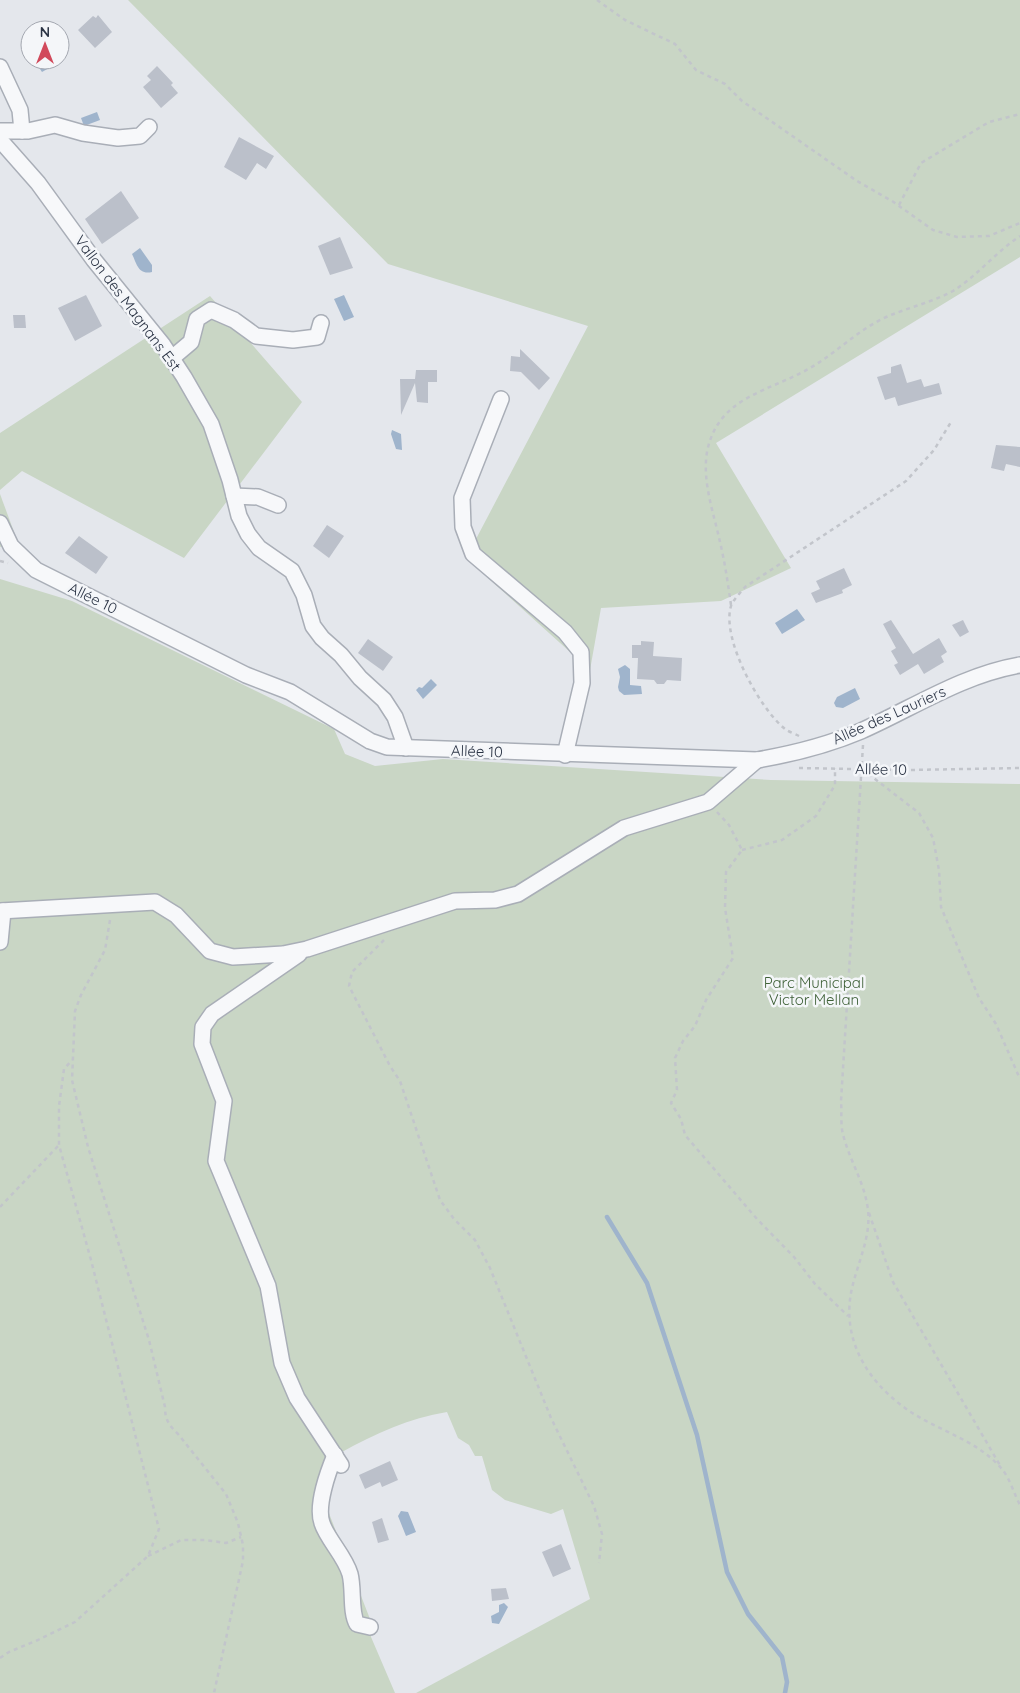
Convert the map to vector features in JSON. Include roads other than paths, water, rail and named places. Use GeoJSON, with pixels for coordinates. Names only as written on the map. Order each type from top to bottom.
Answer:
{"type":"FeatureCollection","features":[{"type":"Feature","properties":{"kind":"street"},"geometry":{"type":"LineString","coordinates":[[0,67],[20,110],[22,131]]}},
{"type":"Feature","properties":{"kind":"street"},"geometry":{"type":"LineString","coordinates":[[0,130],[22,131],[55,125],[83,133],[118,138],[140,136],[149,127]]}},
{"type":"Feature","properties":{"kind":"street","name":"Vallon des Magnans Est"},"geometry":{"type":"LineString","coordinates":[[0,140],[38,183],[94,260],[172,358],[211,424],[239,516],[248,534],[259,548],[292,571],[304,595],[313,626],[342,655],[360,678],[384,700],[395,717],[406,748]]}},
{"type":"Feature","properties":{"kind":"street"},"geometry":{"type":"LineString","coordinates":[[172,358],[191,342],[197,319],[211,310],[234,320],[256,336],[293,340],[317,337],[321,323]]}},
{"type":"Feature","properties":{"kind":"street"},"geometry":{"type":"LineString","coordinates":[[501,399],[462,498],[463,526],[474,554],[565,632],[581,652],[582,683],[565,755]]}},
{"type":"Feature","properties":{"kind":"street"},"geometry":{"type":"LineString","coordinates":[[234,496],[258,497],[278,505]]}},
{"type":"Feature","properties":{"kind":"street","name":"Allée 10"},"geometry":{"type":"LineString","coordinates":[[0,523],[10,546],[36,570],[246,675],[290,692],[370,741],[387,746],[406,748],[565,755],[757,760]]}},
{"type":"Feature","properties":{"kind":"street","name":"Allée des Lauriers"},"geometry":{"type":"LineString","coordinates":[[757,760],[818,745],[860,731],[927,697],[975,678],[1020,666]]}},
{"type":"Feature","properties":{"kind":"street"},"geometry":{"type":"LineString","coordinates":[[0,942],[1,912],[155,902],[176,915],[210,951],[233,957],[283,954],[307,949],[454,901],[495,900],[518,894],[624,828],[708,802],[757,760]]}},
{"type":"Feature","properties":{"kind":"street"},"geometry":{"type":"LineString","coordinates":[[307,949],[212,1014],[203,1027],[202,1044],[224,1101],[216,1161],[268,1286],[282,1363],[297,1398],[338,1460],[326,1478],[321,1513],[322,1524],[348,1569],[354,1589],[354,1619],[357,1624],[370,1627]]}},
{"type":"Feature","properties":{"kind":"water"},"geometry":{"type":"Polygon","coordinates":[[[97,112],[100,120],[84,126],[81,118],[97,112]]]}},
{"type":"Feature","properties":{"kind":"water"},"geometry":{"type":"Polygon","coordinates":[[[140,248],[152,265],[152,272],[144,272],[137,265],[132,254],[140,248]]]}},
{"type":"Feature","properties":{"kind":"water"},"geometry":{"type":"Polygon","coordinates":[[[344,295],[354,317],[344,321],[334,299],[344,295]]]}},
{"type":"Feature","properties":{"kind":"water"},"geometry":{"type":"Polygon","coordinates":[[[392,430],[401,434],[402,450],[396,449],[391,434],[392,430]]]}},
{"type":"Feature","properties":{"kind":"water"},"geometry":{"type":"Polygon","coordinates":[[[797,609],[805,620],[782,634],[775,623],[797,609]]]}},
{"type":"Feature","properties":{"kind":"water"},"geometry":{"type":"Polygon","coordinates":[[[625,665],[630,669],[630,685],[641,686],[642,694],[624,695],[619,691],[620,677],[618,669],[625,665]]]}},
{"type":"Feature","properties":{"kind":"water"},"geometry":{"type":"Polygon","coordinates":[[[431,679],[437,685],[423,699],[416,690],[419,687],[422,688],[431,679]]]}},
{"type":"Feature","properties":{"kind":"water"},"geometry":{"type":"Polygon","coordinates":[[[855,688],[860,699],[843,708],[836,707],[834,703],[837,697],[855,688]]]}},
{"type":"Feature","properties":{"kind":"water"},"geometry":{"type":"Polygon","coordinates":[[[401,1511],[408,1512],[416,1532],[406,1536],[398,1516],[401,1511]]]}},
{"type":"Feature","properties":{"kind":"water"},"geometry":{"type":"Polygon","coordinates":[[[504,1603],[508,1607],[499,1624],[492,1623],[491,1616],[499,1612],[499,1605],[504,1603]]]}},
{"type":"Feature","properties":{"kind":"waterway"},"geometry":{"type":"LineString","coordinates":[[607,1217],[647,1283],[697,1435],[727,1572],[748,1614],[782,1657],[787,1682],[785,1693]]}},
{"type":"Feature","properties":{"kind":"park label","name":"Parc Municipal Victor Mellan"},"geometry":{"type":"Point","coordinates":[814,990]}}]}
